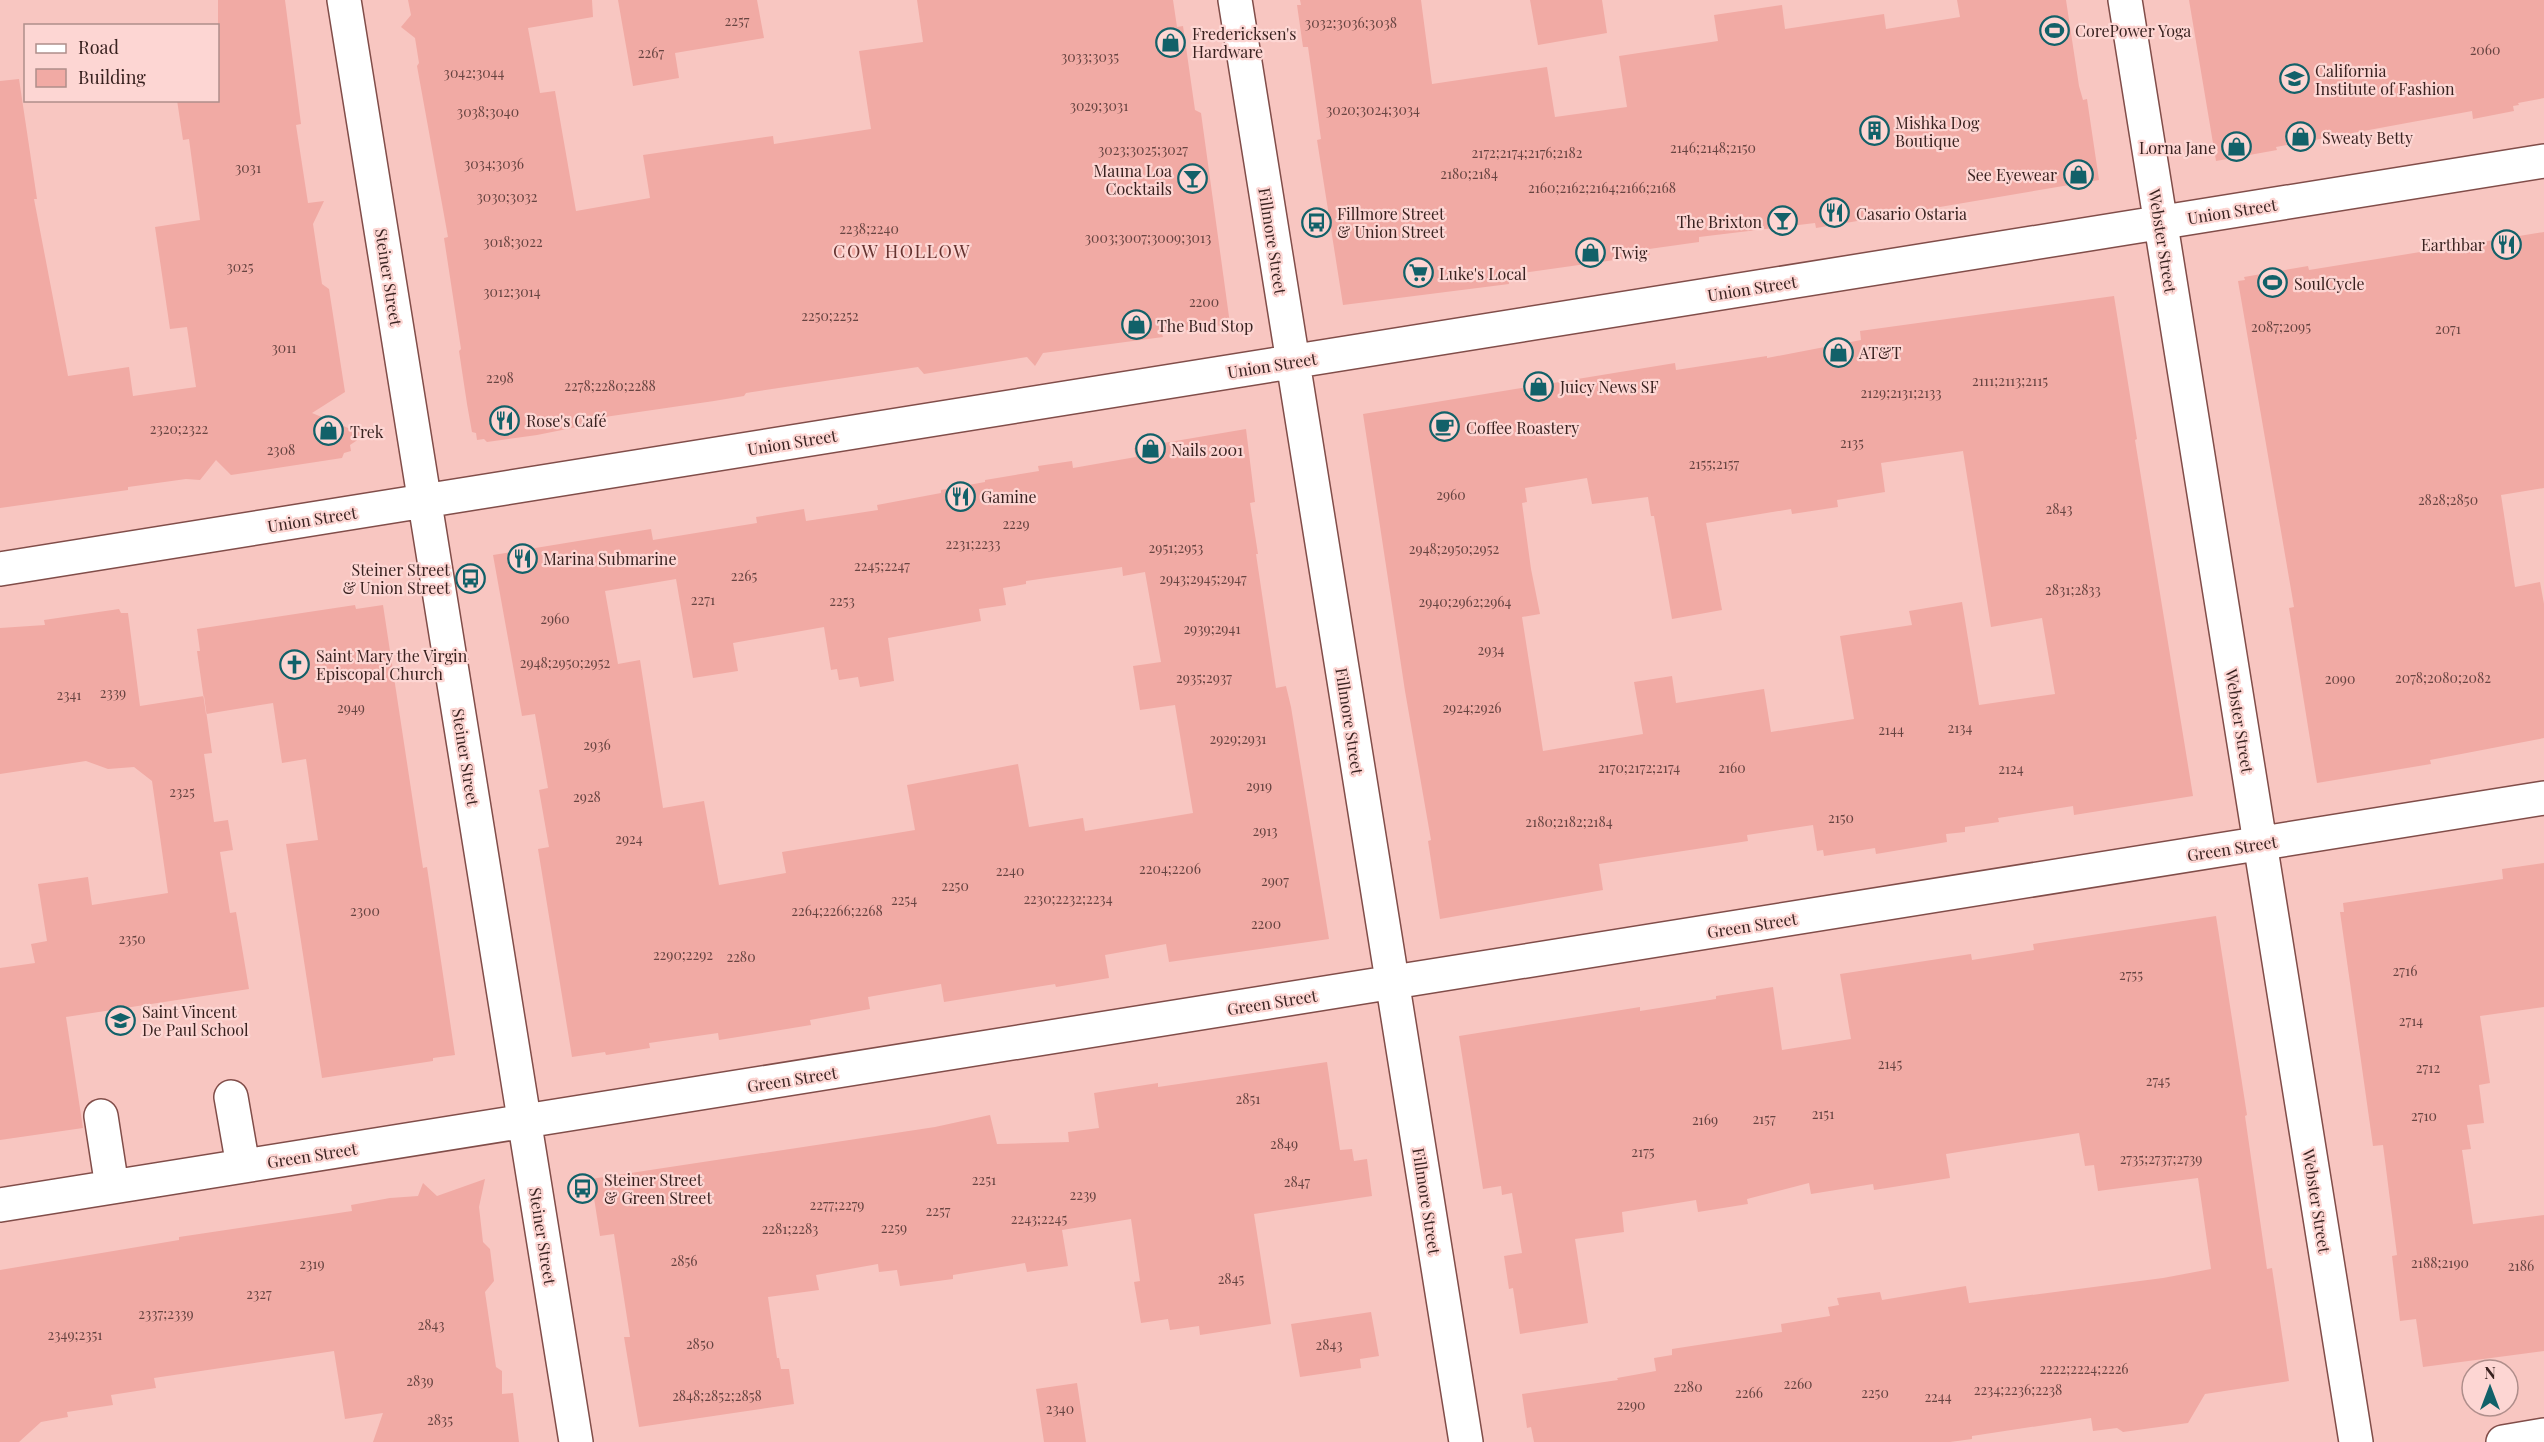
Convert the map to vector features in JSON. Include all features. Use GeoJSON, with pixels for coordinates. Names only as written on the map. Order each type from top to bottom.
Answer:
{"type":"FeatureCollection","features":[{"type":"Feature","properties":{"kind":"street","name":"Steiner Street"},"geometry":{"type":"LineString","coordinates":[[344,0],[576,1442]]}},
{"type":"Feature","properties":{"kind":"street","name":"Fillmore Street"},"geometry":{"type":"LineString","coordinates":[[1235,0],[1466,1442]]}},
{"type":"Feature","properties":{"kind":"street","name":"Webster Street"},"geometry":{"type":"LineString","coordinates":[[2125,0],[2356,1442]]}},
{"type":"Feature","properties":{"kind":"street","name":"Union Street"},"geometry":{"type":"LineString","coordinates":[[0,569],[2544,161]]}},
{"type":"Feature","properties":{"kind":"street","name":"Green Street"},"geometry":{"type":"LineString","coordinates":[[0,1205],[2544,798]]}},
{"type":"Feature","properties":{"kind":"street"},"geometry":{"type":"LineString","coordinates":[[231,1097],[243,1166]]}},
{"type":"Feature","properties":{"kind":"street"},"geometry":{"type":"LineString","coordinates":[[101,1116],[112,1187]]}},
{"type":"Feature","properties":{"kind":"street"},"geometry":{"type":"LineString","coordinates":[[2503,1442],[2544,1435]]}},
{"type":"Feature","properties":{"kind":"building"},"geometry":{"type":"Polygon","coordinates":[[[218,0],[285,0],[301,124],[296,125],[308,203],[324,201],[313,224],[322,284],[329,289],[345,392],[312,413],[365,435],[350,445],[351,451],[344,453],[342,458],[231,475],[216,460],[200,480],[186,479],[128,487],[128,490],[0,508],[0,81],[19,79],[37,199],[34,199],[68,376],[129,367],[133,396],[196,387],[187,327],[170,329],[155,227],[200,220],[189,139],[183,140],[177,102],[219,102],[218,0]]]}},
{"type":"Feature","properties":{"kind":"building"},"geometry":{"type":"Polygon","coordinates":[[[408,0],[592,0],[593,17],[528,28],[540,93],[555,91],[576,211],[650,198],[643,155],[773,136],[774,144],[871,129],[859,51],[923,42],[917,0],[1173,0],[1177,27],[1183,26],[1195,110],[1201,113],[1230,324],[1162,334],[1163,337],[1043,353],[1035,366],[1027,357],[924,374],[918,367],[591,419],[587,425],[537,435],[487,442],[484,439],[477,440],[476,433],[472,432],[467,404],[444,238],[448,237],[417,66],[419,63],[415,38],[401,27],[411,15],[408,0]]]}},
{"type":"Feature","properties":{"kind":"building"},"geometry":{"type":"Polygon","coordinates":[[[618,0],[757,0],[764,38],[675,53],[679,78],[633,86],[618,0]]]}},
{"type":"Feature","properties":{"kind":"building"},"geometry":{"type":"Polygon","coordinates":[[[1300,0],[1421,0],[1432,84],[1547,67],[1555,117],[1627,107],[1619,56],[1718,41],[1714,15],[1782,5],[1785,29],[1884,14],[1886,29],[1960,17],[1957,0],[2066,0],[2079,86],[2083,100],[2087,99],[2099,180],[1816,228],[1815,223],[1699,237],[1699,242],[1649,249],[1650,255],[1508,275],[1509,284],[1343,305],[1317,140],[1321,139],[1308,47],[1303,47],[1297,5],[1301,5],[1300,0]]]}},
{"type":"Feature","properties":{"kind":"building"},"geometry":{"type":"Polygon","coordinates":[[[1530,0],[1602,0],[1607,33],[1538,45],[1530,0]]]}},
{"type":"Feature","properties":{"kind":"building"},"geometry":{"type":"Polygon","coordinates":[[[2189,0],[2544,0],[2544,98],[2518,103],[2519,105],[2513,106],[2514,111],[2473,119],[2472,111],[2276,147],[2277,150],[2216,161],[2189,0]]]}},
{"type":"Feature","properties":{"kind":"building"},"geometry":{"type":"Polygon","coordinates":[[[2544,232],[2544,488],[2501,495],[2515,587],[2540,582],[2544,604],[2544,738],[2430,760],[2431,764],[2317,783],[2289,608],[2294,607],[2238,281],[2245,280],[2244,277],[2308,266],[2309,270],[2544,232]]]}},
{"type":"Feature","properties":{"kind":"building"},"geometry":{"type":"Polygon","coordinates":[[[2114,296],[2193,796],[2074,815],[2073,806],[1998,818],[1999,822],[1965,827],[1965,832],[1946,834],[1947,842],[1876,854],[1875,848],[1824,856],[1823,850],[1817,851],[1813,825],[1747,835],[1748,841],[1599,864],[1603,890],[1440,919],[1428,841],[1431,840],[1405,691],[1363,414],[1675,363],[1676,370],[1767,356],[1767,358],[1861,340],[1860,331],[2114,296]],[[1963,451],[1881,463],[1885,492],[1837,500],[1838,507],[1792,514],[1791,509],[1706,523],[1722,610],[1672,619],[1654,516],[1651,516],[1648,497],[1592,504],[1587,478],[1525,488],[1527,502],[1522,503],[1540,614],[1522,617],[1543,751],[1643,734],[1634,682],[1672,676],[1676,703],[1764,689],[1771,732],[1854,719],[1840,636],[1912,625],[1909,611],[1962,602],[1979,705],[2055,694],[2042,618],[1991,627],[1963,451]]]}},
{"type":"Feature","properties":{"kind":"building"},"geometry":{"type":"Polygon","coordinates":[[[1246,429],[1255,502],[1250,503],[1276,688],[1286,686],[1291,707],[1329,939],[1169,962],[1166,944],[1105,955],[1109,978],[1056,987],[1055,984],[944,1002],[941,984],[868,997],[870,1009],[810,1020],[811,1025],[719,1040],[718,1033],[649,1043],[650,1048],[606,1055],[605,1052],[572,1057],[538,849],[549,847],[539,790],[548,788],[535,714],[522,716],[493,555],[651,529],[653,540],[757,523],[756,517],[804,509],[806,521],[878,510],[877,505],[941,493],[941,490],[985,482],[985,480],[1039,471],[1038,466],[1072,461],[1073,468],[1136,457],[1134,448],[1246,429]],[[1122,567],[1026,581],[1026,584],[1003,588],[1006,605],[979,609],[981,621],[888,638],[894,681],[860,687],[858,677],[839,680],[837,669],[831,670],[824,627],[733,643],[738,671],[693,678],[676,579],[605,591],[618,664],[640,660],[663,808],[704,801],[719,885],[786,873],[782,852],[915,830],[907,785],[1018,764],[1029,827],[1083,818],[1085,831],[1193,813],[1175,705],[1140,710],[1133,666],[1161,662],[1145,572],[1123,576],[1122,567]]]}},
{"type":"Feature","properties":{"kind":"building"},"geometry":{"type":"Polygon","coordinates":[[[355,605],[356,609],[383,605],[423,868],[427,867],[455,1055],[433,1058],[433,1061],[322,1078],[286,844],[318,840],[306,759],[282,763],[273,703],[206,714],[197,651],[200,651],[197,629],[355,605]]]}},
{"type":"Feature","properties":{"kind":"building"},"geometry":{"type":"Polygon","coordinates":[[[119,609],[121,613],[128,613],[140,706],[204,696],[212,753],[204,754],[214,822],[228,820],[233,850],[220,852],[230,913],[236,912],[249,989],[66,1017],[83,1128],[0,1140],[0,968],[35,963],[31,944],[47,941],[38,884],[88,877],[92,905],[168,893],[152,781],[134,767],[108,769],[86,761],[0,774],[0,628],[45,625],[44,620],[119,609]]]}},
{"type":"Feature","properties":{"kind":"building"},"geometry":{"type":"Polygon","coordinates":[[[2544,863],[2544,1007],[2480,1016],[2490,1083],[2479,1085],[2484,1123],[2467,1125],[2471,1149],[2462,1150],[2473,1224],[2544,1215],[2544,1351],[2491,1358],[2460,1358],[2460,1362],[2423,1367],[2416,1319],[2400,1321],[2392,1256],[2397,1255],[2383,1145],[2373,1146],[2340,912],[2344,912],[2343,903],[2503,879],[2502,869],[2544,863]]]}},
{"type":"Feature","properties":{"kind":"building"},"geometry":{"type":"Polygon","coordinates":[[[2216,916],[2247,1115],[2245,1116],[2267,1269],[2272,1268],[2289,1381],[2205,1394],[2188,1423],[2123,1432],[2117,1428],[2093,1431],[2091,1418],[1972,1436],[1972,1439],[1950,1442],[1534,1442],[1531,1427],[1527,1428],[1522,1394],[1618,1380],[1617,1378],[1656,1371],[1654,1358],[1672,1355],[1672,1349],[1782,1332],[1781,1324],[1830,1316],[1828,1307],[1839,1305],[1837,1298],[1880,1292],[1882,1300],[1966,1286],[1969,1303],[2163,1278],[2211,1269],[2198,1178],[2098,1191],[2094,1165],[2085,1166],[2079,1133],[1946,1154],[1950,1178],[1874,1190],[1873,1184],[1811,1194],[1809,1183],[1747,1199],[1748,1204],[1698,1212],[1696,1200],[1622,1212],[1624,1232],[1575,1239],[1588,1323],[1520,1334],[1513,1288],[1509,1289],[1504,1256],[1522,1253],[1512,1193],[1502,1195],[1501,1186],[1483,1189],[1459,1036],[1640,1007],[1640,1011],[1773,987],[1782,1050],[1851,1039],[1840,974],[1971,954],[1972,960],[2034,950],[2033,944],[2216,916]]]}},
{"type":"Feature","properties":{"kind":"building"},"geometry":{"type":"Polygon","coordinates":[[[1327,1062],[1340,1150],[1352,1149],[1354,1161],[1367,1159],[1372,1196],[1254,1214],[1271,1324],[1200,1335],[1199,1326],[1170,1330],[1168,1319],[1141,1323],[1134,1282],[1140,1281],[1131,1219],[1062,1230],[1068,1266],[1027,1272],[1025,1263],[953,1275],[953,1279],[900,1286],[897,1270],[879,1272],[878,1264],[816,1275],[819,1290],[768,1297],[777,1358],[779,1358],[781,1369],[789,1369],[794,1404],[639,1427],[624,1337],[630,1337],[614,1234],[600,1236],[591,1179],[935,1127],[990,1115],[997,1144],[1069,1142],[1068,1132],[1099,1128],[1094,1093],[1158,1083],[1158,1087],[1327,1062]]]}},
{"type":"Feature","properties":{"kind":"building"},"geometry":{"type":"Polygon","coordinates":[[[485,1179],[479,1207],[483,1242],[490,1249],[494,1281],[485,1292],[496,1367],[502,1371],[502,1394],[513,1393],[519,1442],[373,1442],[383,1413],[345,1419],[334,1351],[154,1378],[156,1388],[111,1395],[113,1405],[67,1412],[68,1417],[41,1422],[19,1442],[0,1442],[0,1270],[179,1240],[179,1237],[352,1211],[351,1205],[418,1196],[423,1183],[437,1196],[485,1179]]]}},
{"type":"Feature","properties":{"kind":"building"},"geometry":{"type":"Polygon","coordinates":[[[1371,1312],[1379,1356],[1360,1359],[1361,1368],[1300,1377],[1291,1324],[1371,1312]]]}},
{"type":"Feature","properties":{"kind":"building"},"geometry":{"type":"Polygon","coordinates":[[[1077,1383],[1086,1442],[1044,1442],[1036,1389],[1077,1383]]]}},
{"type":"Feature","properties":{"kind":"place","name":"CorePower Yoga"},"geometry":{"type":"Point","coordinates":[2054,30]}},
{"type":"Feature","properties":{"kind":"place","name":"Fredericksen's Hardware"},"geometry":{"type":"Point","coordinates":[1171,42]}},
{"type":"Feature","properties":{"kind":"place","name":"California Institute of Fashion"},"geometry":{"type":"Point","coordinates":[2294,79]}},
{"type":"Feature","properties":{"kind":"place","name":"Mishka Dog Boutique"},"geometry":{"type":"Point","coordinates":[1874,131]}},
{"type":"Feature","properties":{"kind":"place","name":"Sweaty Betty"},"geometry":{"type":"Point","coordinates":[2301,137]}},
{"type":"Feature","properties":{"kind":"place","name":"Lorna Jane"},"geometry":{"type":"Point","coordinates":[2237,147]}},
{"type":"Feature","properties":{"kind":"place","name":"See Eyewear"},"geometry":{"type":"Point","coordinates":[2078,174]}},
{"type":"Feature","properties":{"kind":"place","name":"Mauna Loa Cocktails"},"geometry":{"type":"Point","coordinates":[1193,179]}},
{"type":"Feature","properties":{"kind":"place","name":"Casario Ostaria"},"geometry":{"type":"Point","coordinates":[1835,213]}},
{"type":"Feature","properties":{"kind":"place","name":"The Brixton"},"geometry":{"type":"Point","coordinates":[1783,221]}},
{"type":"Feature","properties":{"kind":"place","name":"Fillmore Street & Union Street"},"geometry":{"type":"Point","coordinates":[1316,222]}},
{"type":"Feature","properties":{"kind":"place","name":"Earthbar"},"geometry":{"type":"Point","coordinates":[2506,244]}},
{"type":"Feature","properties":{"kind":"place","name":"Twig"},"geometry":{"type":"Point","coordinates":[1591,252]}},
{"type":"Feature","properties":{"kind":"place","name":"Luke's Local"},"geometry":{"type":"Point","coordinates":[1418,273]}},
{"type":"Feature","properties":{"kind":"place","name":"SoulCycle"},"geometry":{"type":"Point","coordinates":[2273,283]}},
{"type":"Feature","properties":{"kind":"place","name":"The Bud Stop"},"geometry":{"type":"Point","coordinates":[1136,325]}},
{"type":"Feature","properties":{"kind":"place","name":"AT&T"},"geometry":{"type":"Point","coordinates":[1838,352]}},
{"type":"Feature","properties":{"kind":"place","name":"Juicy News SF"},"geometry":{"type":"Point","coordinates":[1539,386]}},
{"type":"Feature","properties":{"kind":"place","name":"Rose's Café"},"geometry":{"type":"Point","coordinates":[505,420]}},
{"type":"Feature","properties":{"kind":"place","name":"Coffee Roastery"},"geometry":{"type":"Point","coordinates":[1445,427]}},
{"type":"Feature","properties":{"kind":"place","name":"Trek"},"geometry":{"type":"Point","coordinates":[329,431]}},
{"type":"Feature","properties":{"kind":"place","name":"Nails 2001"},"geometry":{"type":"Point","coordinates":[1150,449]}},
{"type":"Feature","properties":{"kind":"place","name":"Gamine"},"geometry":{"type":"Point","coordinates":[960,496]}},
{"type":"Feature","properties":{"kind":"place","name":"Marina Submarine"},"geometry":{"type":"Point","coordinates":[522,558]}},
{"type":"Feature","properties":{"kind":"place","name":"Steiner Street & Union Street"},"geometry":{"type":"Point","coordinates":[471,578]}},
{"type":"Feature","properties":{"kind":"place","name":"Saint Mary the Virgin Episcopal Church"},"geometry":{"type":"Point","coordinates":[295,664]}},
{"type":"Feature","properties":{"kind":"place","name":"Saint Vincent De Paul School"},"geometry":{"type":"Point","coordinates":[121,1020]}},
{"type":"Feature","properties":{"kind":"place","name":"Steiner Street & Green Street"},"geometry":{"type":"Point","coordinates":[583,1188]}},
{"type":"Feature","properties":{"kind":"district","name":"COW HOLLOW"},"geometry":{"type":"Point","coordinates":[902,251]}}]}
